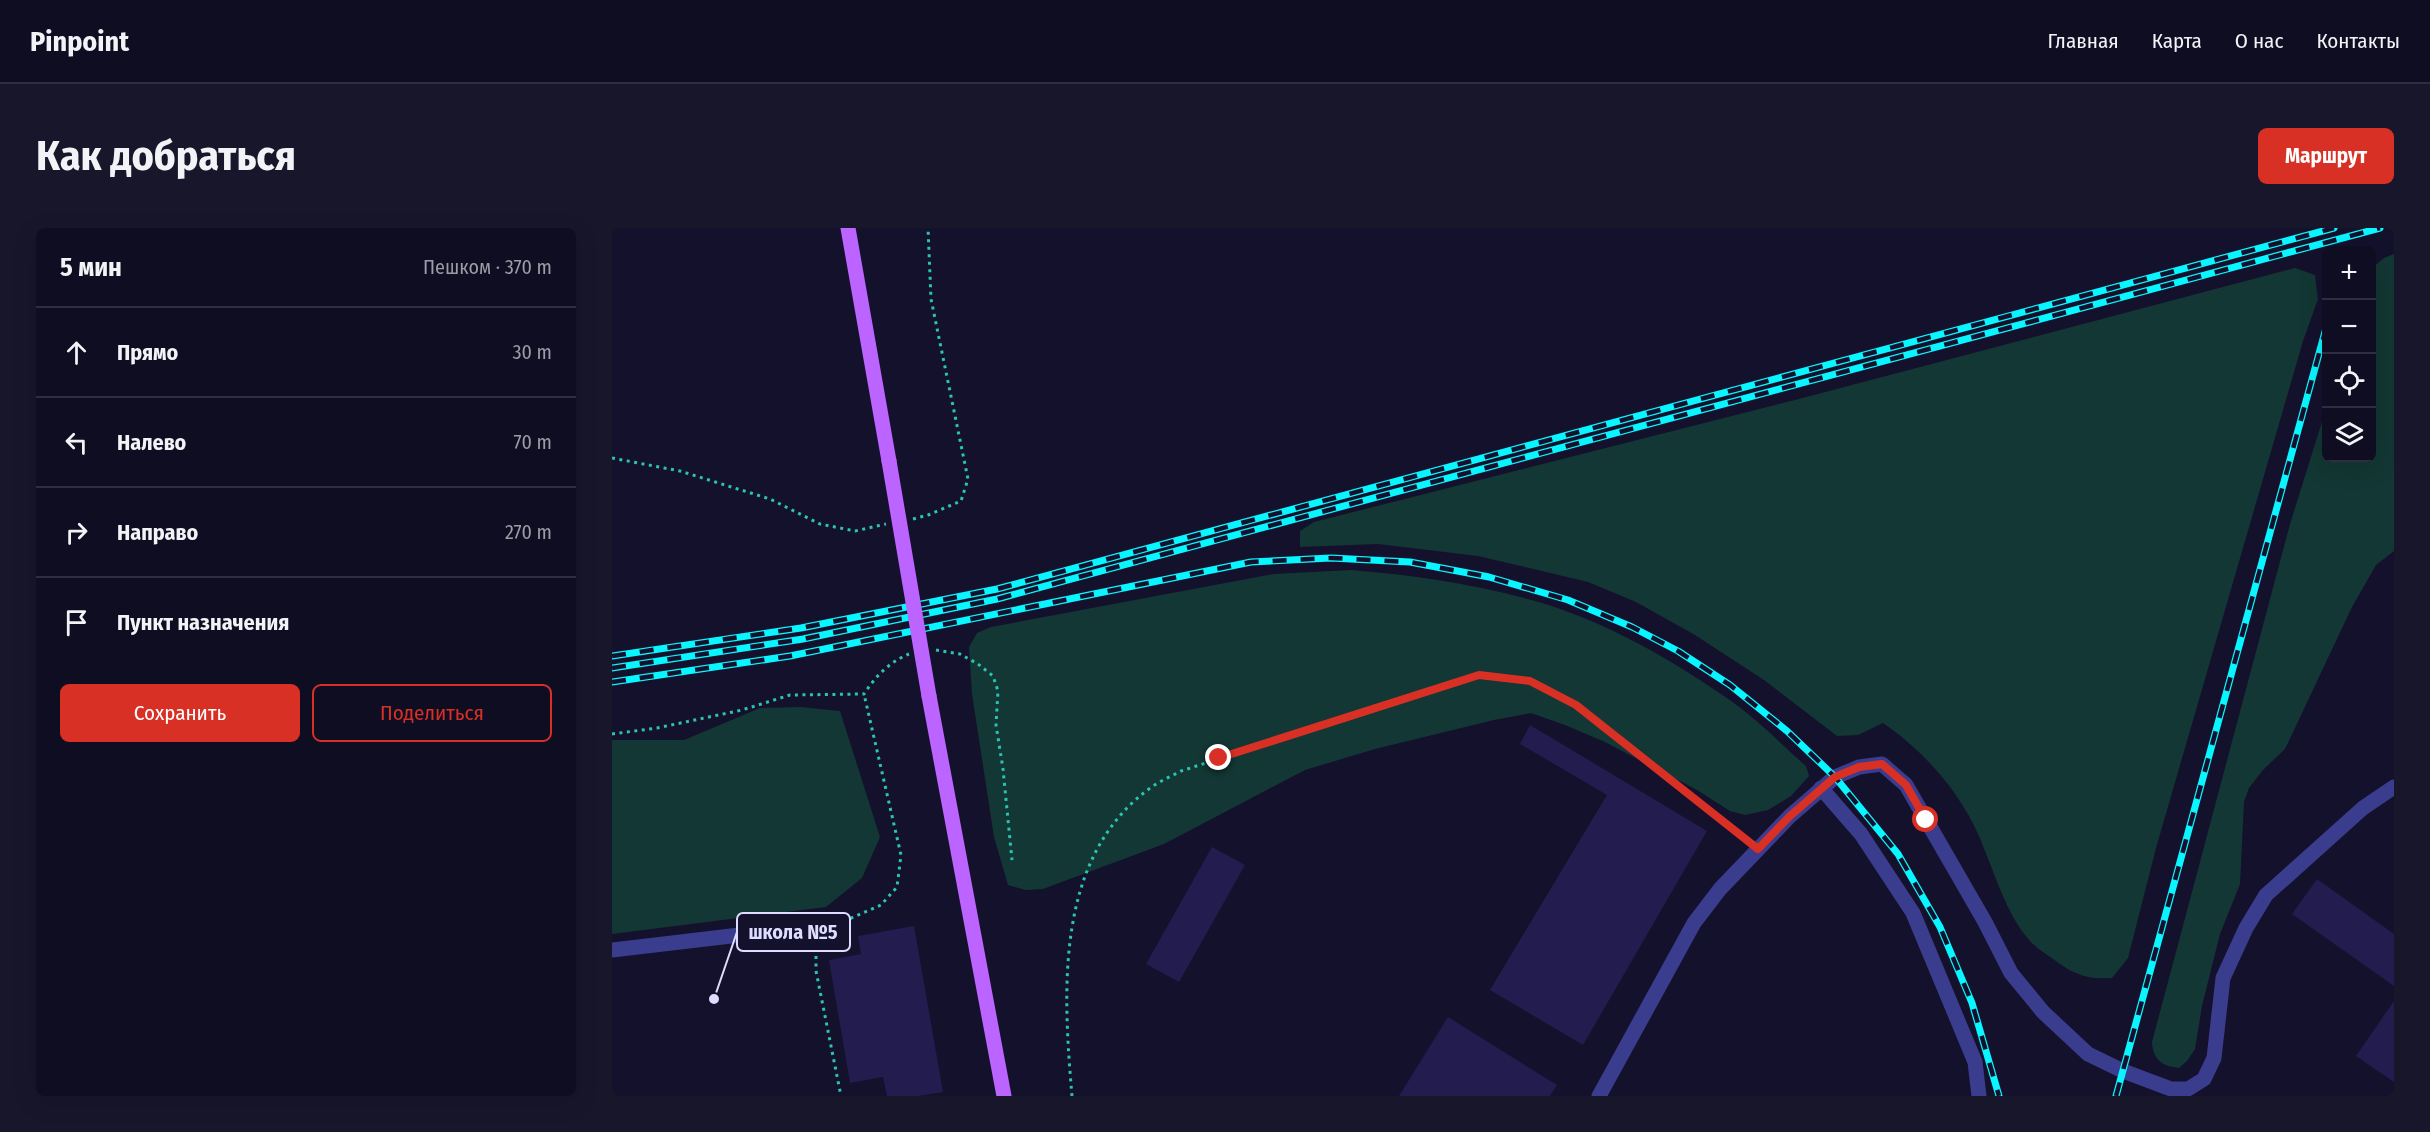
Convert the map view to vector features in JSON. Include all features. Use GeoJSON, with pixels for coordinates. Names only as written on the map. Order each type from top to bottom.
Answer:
{"type":"FeatureCollection","features":[{"type":"Feature","properties":{"kind":"main road"},"geometry":{"type":"LineString","coordinates":[[848,228],[929,696],[1004,1096]]}},
{"type":"Feature","properties":{"kind":"street"},"geometry":{"type":"LineString","coordinates":[[1599,1096],[1694,924],[1720,889],[1821,788],[1835,777],[1859,767],[1882,764],[1906,785],[1985,922],[2011,973],[2043,1012],[2088,1054],[2122,1071],[2171,1089],[2188,1089],[2204,1078],[2214,1058],[2223,978],[2246,928],[2266,895],[2363,808],[2394,787]]}},
{"type":"Feature","properties":{"kind":"street"},"geometry":{"type":"LineString","coordinates":[[1821,788],[1861,834],[1913,913],[1975,1062],[1979,1096]]}},
{"type":"Feature","properties":{"kind":"street"},"geometry":{"type":"LineString","coordinates":[[612,950],[816,926]]}},
{"type":"Feature","properties":{"kind":"path"},"geometry":{"type":"LineString","coordinates":[[907,520],[928,515],[961,501],[968,479],[931,299],[928,228]]}},
{"type":"Feature","properties":{"kind":"path"},"geometry":{"type":"LineString","coordinates":[[612,458],[680,471],[759,496],[820,524],[855,531],[886,524]]}},
{"type":"Feature","properties":{"kind":"path"},"geometry":{"type":"LineString","coordinates":[[928,652],[938,650],[960,654],[993,676],[998,691],[996,725],[1012,860]]}},
{"type":"Feature","properties":{"kind":"path"},"geometry":{"type":"LineString","coordinates":[[841,1096],[816,971],[816,926],[840,923],[881,906],[897,887],[901,855],[864,694],[875,677],[898,659],[908,654],[918,653]]}},
{"type":"Feature","properties":{"kind":"path"},"geometry":{"type":"LineString","coordinates":[[1072,1096],[1066,1025],[1068,959],[1077,901],[1095,852],[1112,827],[1152,787],[1181,771],[1479,675],[1530,681],[1576,705],[1758,849]]}},
{"type":"Feature","properties":{"kind":"path"},"geometry":{"type":"LineString","coordinates":[[612,734],[668,726],[742,710],[790,695],[864,694]]}},
{"type":"Feature","properties":{"kind":"green space"},"geometry":{"type":"Polygon","coordinates":[[[2394,254],[2394,551],[2376,565],[2352,607],[2285,749],[2263,770],[2249,788],[2244,802],[2240,884],[2220,934],[2202,1006],[2195,1049],[2179,1068],[2168,1066],[2156,1058],[2152,1042],[2290,524],[2322,422],[2322,462],[2376,462],[2376,265],[2394,254]]]}},
{"type":"Feature","properties":{"kind":"green space"},"geometry":{"type":"Polygon","coordinates":[[[2295,268],[2315,275],[2318,299],[2303,341],[2156,848],[2128,958],[2112,978],[2088,977],[2074,972],[2031,942],[2012,914],[1977,831],[1961,803],[1931,765],[1908,742],[1883,723],[1858,735],[1837,736],[1764,680],[1695,635],[1636,602],[1588,582],[1478,556],[1378,544],[1300,547],[1300,531],[1314,522],[1795,400],[2295,268]]]}},
{"type":"Feature","properties":{"kind":"green space"},"geometry":{"type":"Polygon","coordinates":[[[1351,570],[1467,585],[1535,601],[1587,619],[1664,658],[1734,703],[1806,766],[1809,776],[1791,796],[1768,810],[1745,815],[1730,811],[1697,790],[1605,742],[1531,713],[1375,749],[1305,770],[1164,844],[1043,889],[1025,890],[1008,885],[994,837],[972,694],[969,647],[977,633],[991,627],[1274,574],[1351,570]]]}},
{"type":"Feature","properties":{"kind":"green space"},"geometry":{"type":"Polygon","coordinates":[[[800,707],[840,711],[880,837],[862,878],[826,907],[612,934],[612,740],[684,740],[760,708],[800,707]]]}},
{"type":"Feature","properties":{"kind":"building"},"geometry":{"type":"Polygon","coordinates":[[[1530,725],[1707,831],[1583,1045],[1490,990],[1607,795],[1520,744],[1530,725]]]}},
{"type":"Feature","properties":{"kind":"building"},"geometry":{"type":"Polygon","coordinates":[[[1212,847],[1245,865],[1179,982],[1146,964],[1212,847]]]}},
{"type":"Feature","properties":{"kind":"building"},"geometry":{"type":"Polygon","coordinates":[[[2317,879],[2394,934],[2394,986],[2292,914],[2317,879]]]}},
{"type":"Feature","properties":{"kind":"building"},"geometry":{"type":"Polygon","coordinates":[[[914,926],[943,1092],[918,1096],[887,1096],[883,1077],[850,1083],[829,960],[861,954],[858,936],[914,926]]]}},
{"type":"Feature","properties":{"kind":"building"},"geometry":{"type":"Polygon","coordinates":[[[2394,1001],[2394,1082],[2356,1056],[2394,1001]]]}},
{"type":"Feature","properties":{"kind":"building"},"geometry":{"type":"Polygon","coordinates":[[[1448,1017],[1557,1085],[1550,1096],[1399,1096],[1448,1017]]]}},
{"type":"Feature","properties":{"kind":"railway"},"geometry":{"type":"LineString","coordinates":[[612,656],[801,628],[997,589],[2334,228]]}},
{"type":"Feature","properties":{"kind":"railway"},"geometry":{"type":"LineString","coordinates":[[612,668],[803,639],[997,599],[2380,228]]}},
{"type":"Feature","properties":{"kind":"railway"},"geometry":{"type":"LineString","coordinates":[[2116,1096],[2322,343]]}},
{"type":"Feature","properties":{"kind":"railway"},"geometry":{"type":"LineString","coordinates":[[612,682],[790,656],[1251,562],[1331,558],[1410,562],[1489,577],[1568,600],[1632,627],[1678,651],[1730,685],[1787,731],[1835,777],[1898,854],[1940,927],[1972,1003],[1999,1096]]}},
{"type":"Feature","properties":{"kind":"place","name":"школа №5"},"geometry":{"type":"Point","coordinates":[714,999]}},
{"type":"Feature","properties":{"kind":"route"},"geometry":{"type":"LineString","coordinates":[[1219,758],[1479,675],[1530,681],[1576,705],[1758,849],[1790,816],[1835,777],[1859,767],[1882,764],[1906,785],[1926,820]]}}]}
